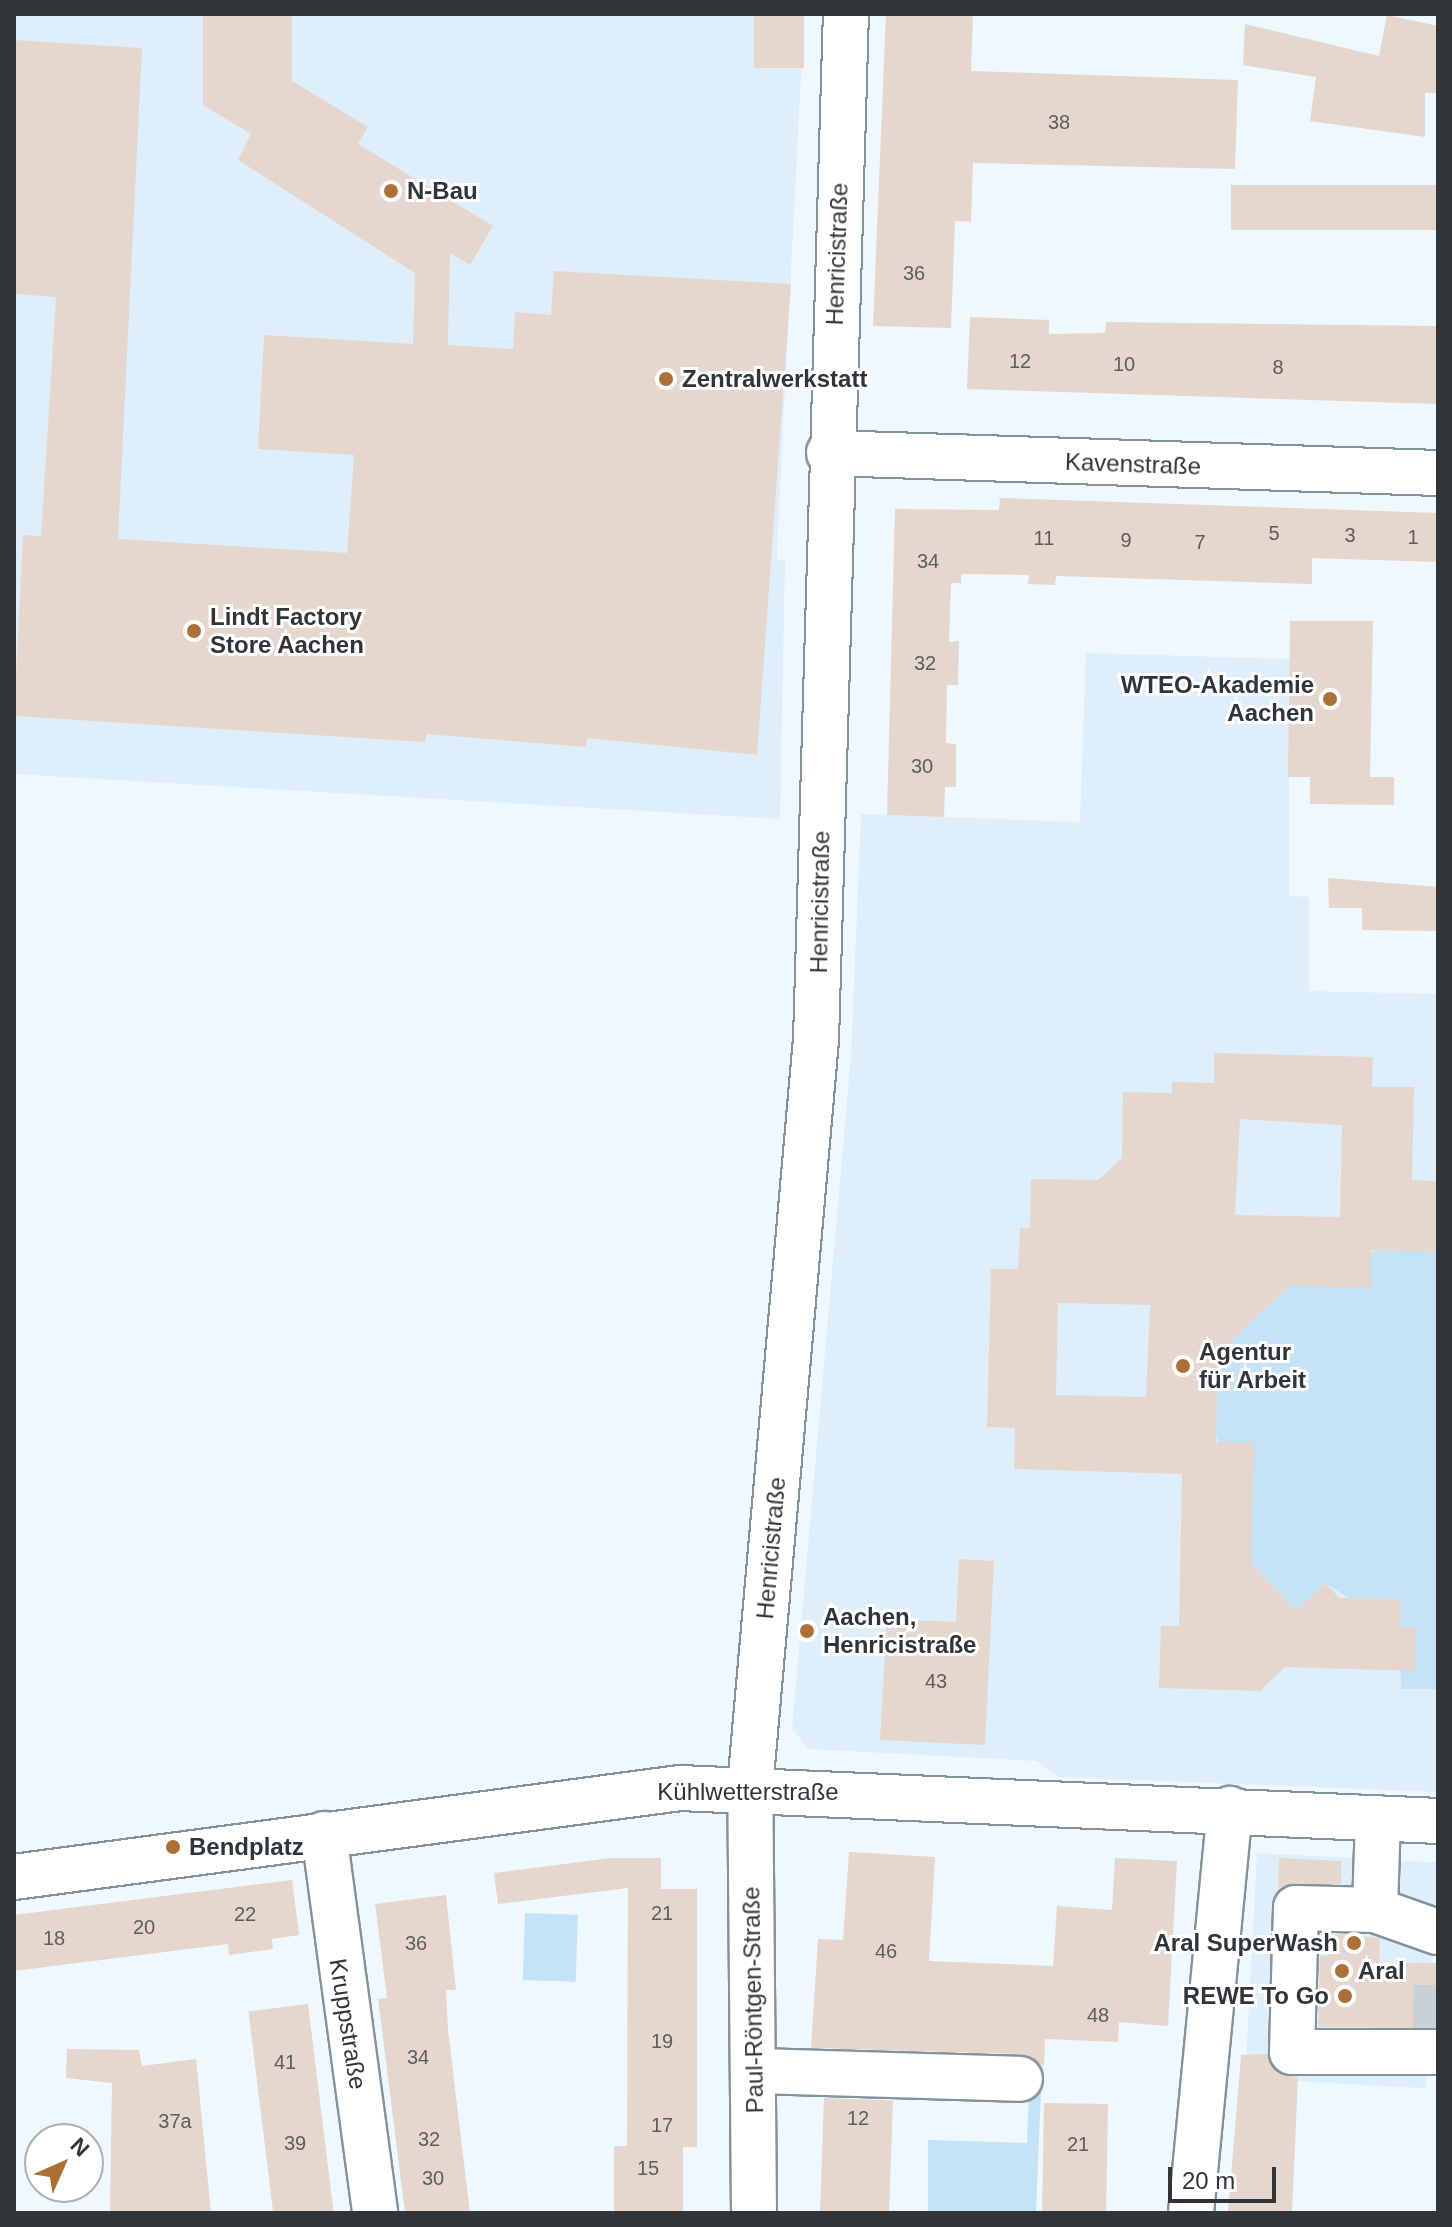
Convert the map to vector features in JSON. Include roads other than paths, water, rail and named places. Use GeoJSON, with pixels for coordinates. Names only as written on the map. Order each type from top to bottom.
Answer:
{"type":"FeatureCollection","features":[{"type":"Feature","properties":{"kind":"street","name":"Henricistraße"},"geometry":{"type":"LineString","coordinates":[[750,1788],[816,1040],[829,453],[846,14]]}},
{"type":"Feature","properties":{"kind":"street","name":"Kavenstraße"},"geometry":{"type":"LineString","coordinates":[[829,453],[1438,473]]}},
{"type":"Feature","properties":{"kind":"street","name":"Kühlwetterstraße"},"geometry":{"type":"LineString","coordinates":[[14,1877],[680,1788],[750,1788],[1438,1821]]}},
{"type":"Feature","properties":{"kind":"street","name":"Paul-Röntgen-Straße"},"geometry":{"type":"LineString","coordinates":[[750,1788],[754,2213]]}},
{"type":"Feature","properties":{"kind":"street"},"geometry":{"type":"LineString","coordinates":[[1191,2213],[1230,1809]]}},
{"type":"Feature","properties":{"kind":"street"},"geometry":{"type":"LineString","coordinates":[[1375,1910],[1378,1818]]}},
{"type":"Feature","properties":{"kind":"street","name":"Kruppstraße"},"geometry":{"type":"LineString","coordinates":[[324,1834],[375,2213]]}},
{"type":"Feature","properties":{"kind":"street"},"geometry":{"type":"LineString","coordinates":[[1436,2044],[1292,2052],[1296,1908],[1375,1910],[1437,1942]]}},
{"type":"Feature","properties":{"kind":"street"},"geometry":{"type":"LineString","coordinates":[[755,2071],[1020,2079]]}},
{"type":"Feature","properties":{"kind":"tunnel"},"geometry":{"type":"LineString","coordinates":[[1435,2029],[1436,1963]]}},
{"type":"Feature","properties":{"kind":"place","name":"N-Bau"},"geometry":{"type":"Point","coordinates":[391,191]}},
{"type":"Feature","properties":{"kind":"place","name":"Zentralwerkstatt"},"geometry":{"type":"Point","coordinates":[666,379]}},
{"type":"Feature","properties":{"kind":"place","name":"Lindt Factory Store Aachen"},"geometry":{"type":"Point","coordinates":[194,631]}},
{"type":"Feature","properties":{"kind":"place","name":"WTEO-Akademie Aachen"},"geometry":{"type":"Point","coordinates":[1330,699]}},
{"type":"Feature","properties":{"kind":"place","name":"Agentur für Arbeit"},"geometry":{"type":"Point","coordinates":[1183,1366]}},
{"type":"Feature","properties":{"kind":"place","name":"Aachen, Henricistraße"},"geometry":{"type":"Point","coordinates":[807,1631]}},
{"type":"Feature","properties":{"kind":"place","name":"Bendplatz"},"geometry":{"type":"Point","coordinates":[173,1847]}},
{"type":"Feature","properties":{"kind":"place","name":"Aral SuperWash"},"geometry":{"type":"Point","coordinates":[1354,1943]}},
{"type":"Feature","properties":{"kind":"place","name":"Aral"},"geometry":{"type":"Point","coordinates":[1342,1971]}},
{"type":"Feature","properties":{"kind":"place","name":"REWE To Go"},"geometry":{"type":"Point","coordinates":[1345,1996]}}]}
